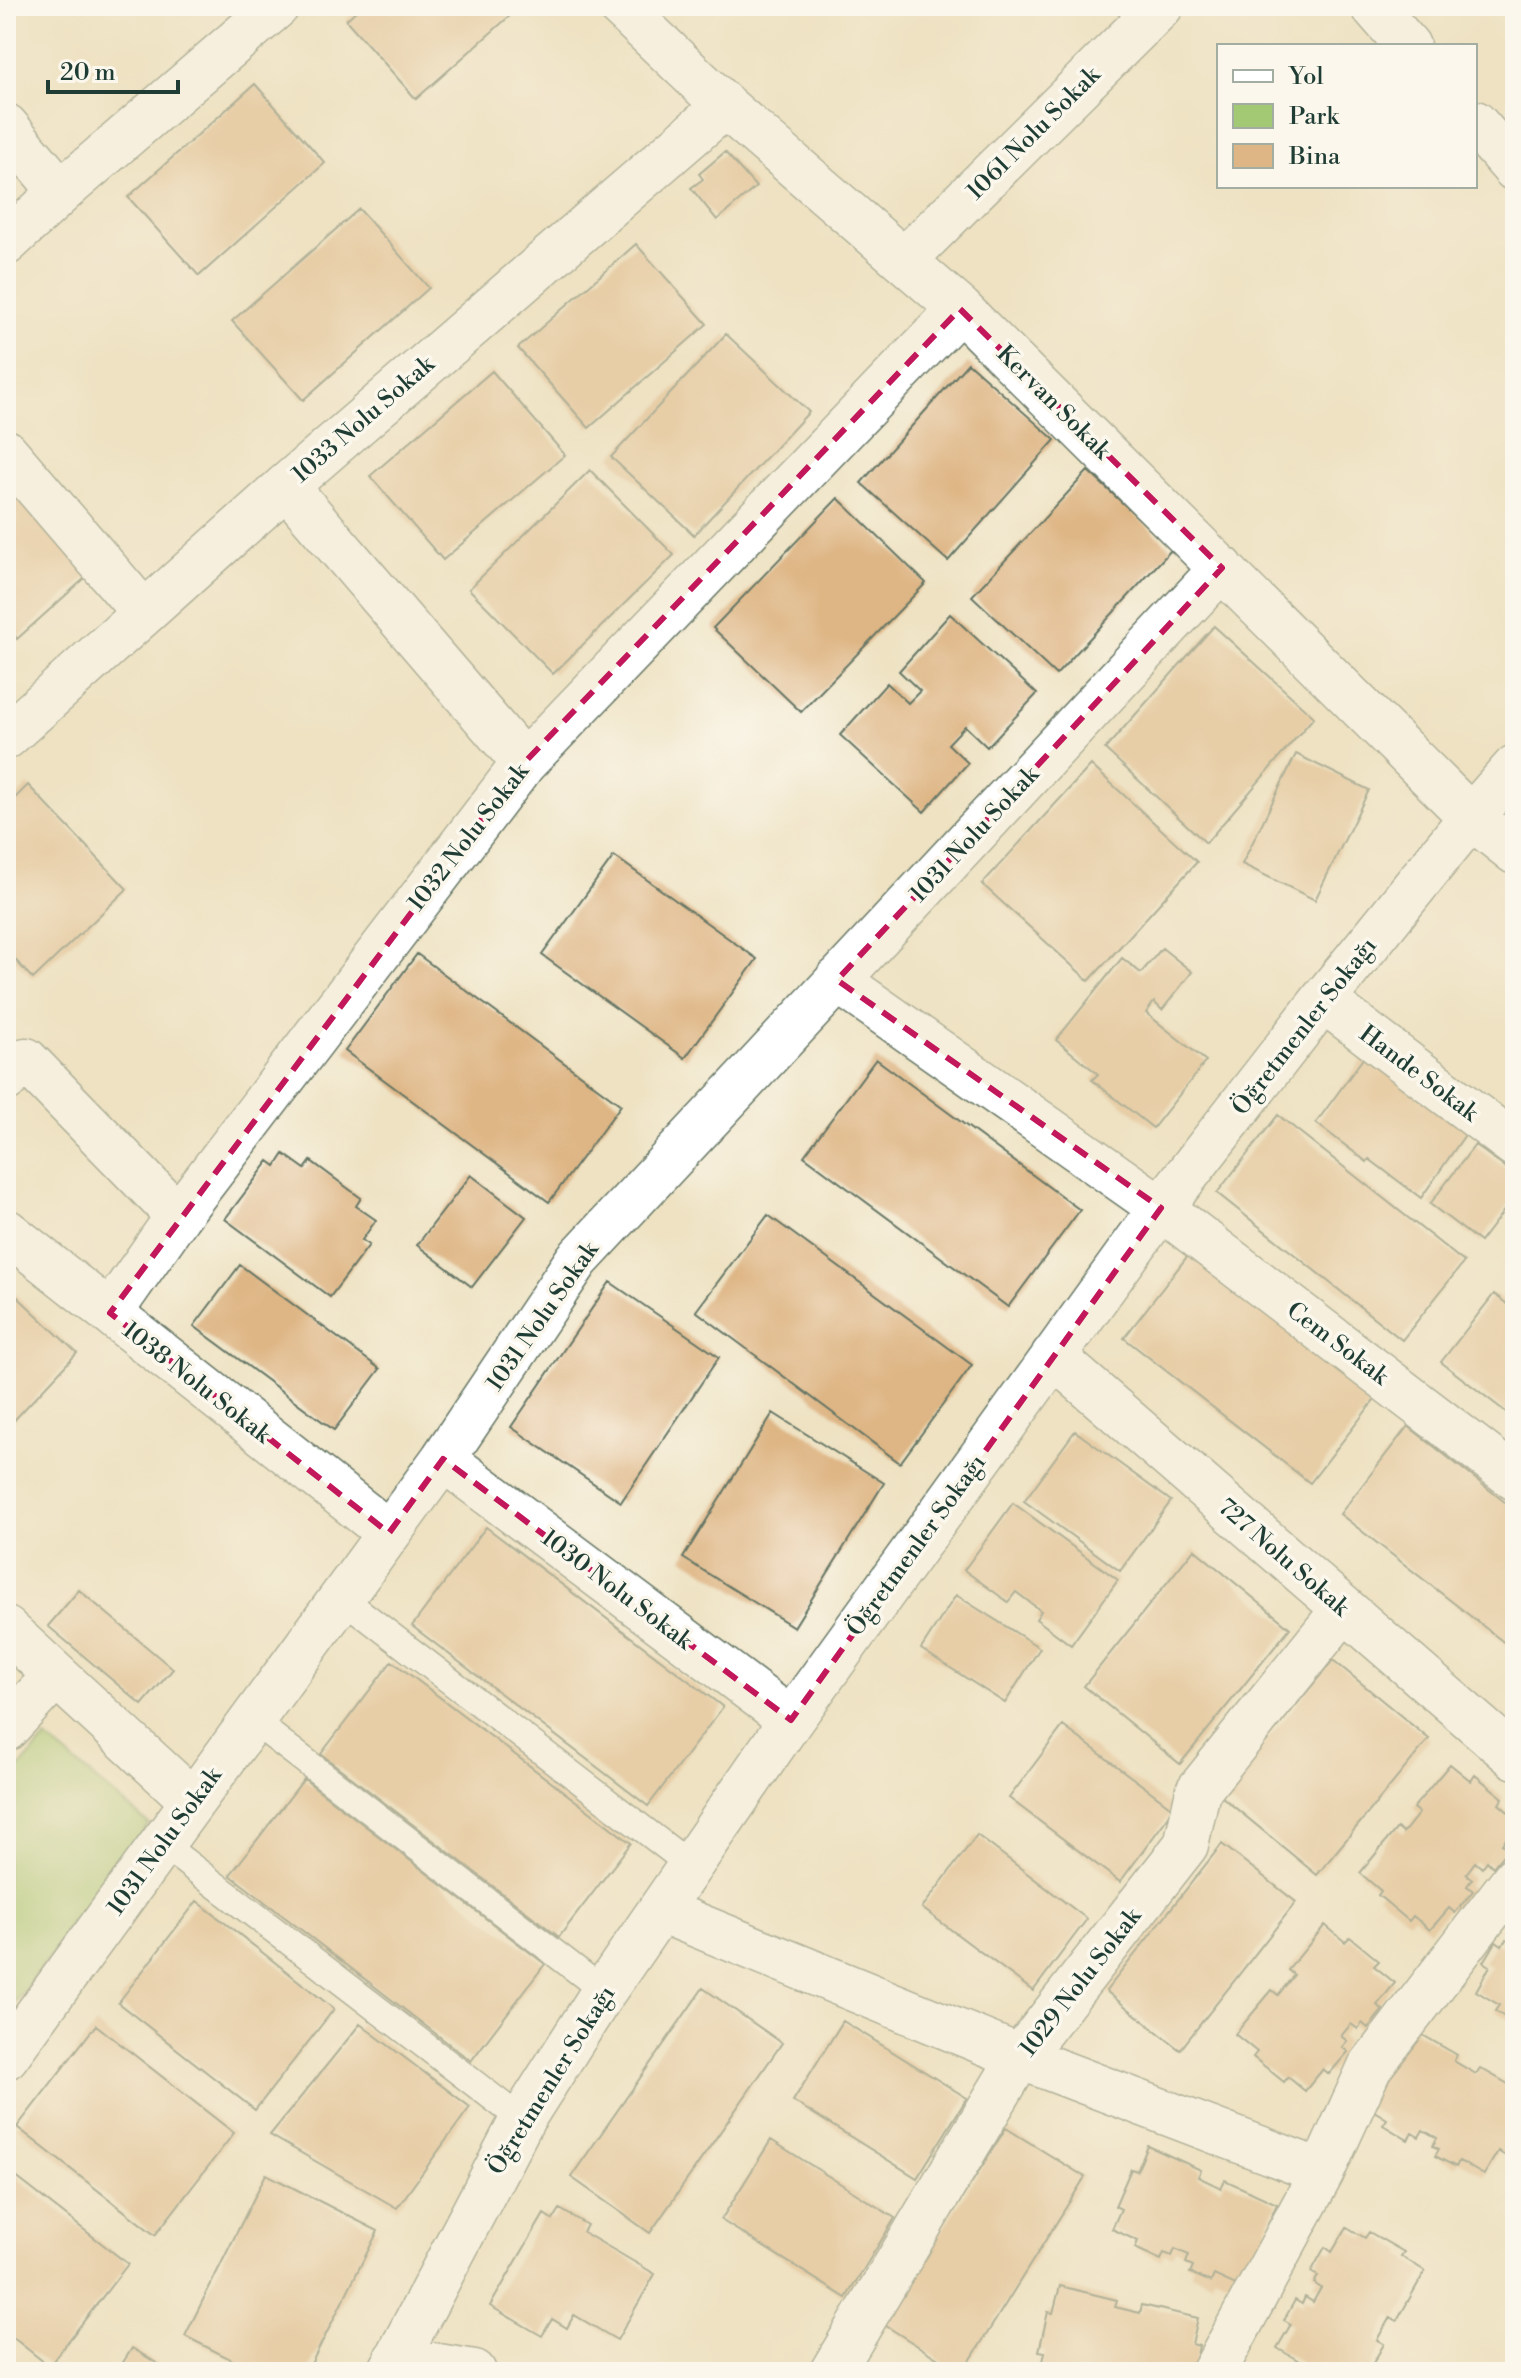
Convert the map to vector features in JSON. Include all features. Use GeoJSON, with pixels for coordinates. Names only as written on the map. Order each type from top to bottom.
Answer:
{"type":"FeatureCollection","features":[{"type":"Feature","properties":{"kind":"street"},"geometry":{"type":"LineString","coordinates":[[6,243],[277,6]]}},
{"type":"Feature","properties":{"kind":"street","name":"Kervan Sokak"},"geometry":{"type":"LineString","coordinates":[[620,6],[725,106],[960,309],[1471,817],[1515,852]]}},
{"type":"Feature","properties":{"kind":"street","name":"1061 Nolu Sokak"},"geometry":{"type":"LineString","coordinates":[[905,259],[1161,6]]}},
{"type":"Feature","properties":{"kind":"street"},"geometry":{"type":"LineString","coordinates":[[1373,6],[1406,44]]}},
{"type":"Feature","properties":{"kind":"street","name":"1033 Nolu Sokak"},"geometry":{"type":"LineString","coordinates":[[6,737],[286,486],[725,106]]}},
{"type":"Feature","properties":{"kind":"street"},"geometry":{"type":"LineString","coordinates":[[1477,125],[1513,162]]}},
{"type":"Feature","properties":{"kind":"street"},"geometry":{"type":"LineString","coordinates":[[6,126],[61,192]]}},
{"type":"Feature","properties":{"kind":"street","name":"1032 Nolu Sokak"},"geometry":{"type":"LineString","coordinates":[[110,1313],[178,1216],[524,763],[960,309]]}},
{"type":"Feature","properties":{"kind":"street"},"geometry":{"type":"LineString","coordinates":[[6,452],[144,613]]}},
{"type":"Feature","properties":{"kind":"street"},"geometry":{"type":"LineString","coordinates":[[286,486],[524,763]]}},
{"type":"Feature","properties":{"kind":"street","name":"1031 Nolu Sokak"},"geometry":{"type":"LineString","coordinates":[[6,2057],[443,1459],[577,1260],[1222,568]]}},
{"type":"Feature","properties":{"kind":"street","name":"Öğretmenler Sokağı"},"geometry":{"type":"LineString","coordinates":[[393,2366],[522,2120],[604,1991],[791,1720],[1161,1208],[1323,1000],[1515,767]]}},
{"type":"Feature","properties":{"kind":"street","name":"Cem Sokak"},"geometry":{"type":"LineString","coordinates":[[837,980],[1161,1208],[1515,1478]]}},
{"type":"Feature","properties":{"kind":"street","name":"Hande Sokak"},"geometry":{"type":"LineString","coordinates":[[1323,1000],[1515,1145]]}},
{"type":"Feature","properties":{"kind":"street"},"geometry":{"type":"LineString","coordinates":[[13,1059],[178,1216]]}},
{"type":"Feature","properties":{"kind":"street","name":"1038 Nolu Sokak"},"geometry":{"type":"LineString","coordinates":[[6,1231],[389,1533]]}},
{"type":"Feature","properties":{"kind":"street","name":"727 Nolu Sokak"},"geometry":{"type":"LineString","coordinates":[[1053,1356],[1515,1757]]}},
{"type":"Feature","properties":{"kind":"street","name":"1030 Nolu Sokak"},"geometry":{"type":"LineString","coordinates":[[443,1459],[791,1720]]}},
{"type":"Feature","properties":{"kind":"street","name":"1029 Nolu Sokak"},"geometry":{"type":"LineString","coordinates":[[832,2372],[1020,2057],[1186,1845],[1198,1791],[1344,1609]]}},
{"type":"Feature","properties":{"kind":"street"},"geometry":{"type":"LineString","coordinates":[[6,1629],[193,1801]]}},
{"type":"Feature","properties":{"kind":"street"},"geometry":{"type":"LineString","coordinates":[[6,1729],[56,1675]]}},
{"type":"Feature","properties":{"kind":"street"},"geometry":{"type":"LineString","coordinates":[[1214,2372],[1322,2172],[1370,2067],[1515,1878]]}},
{"type":"Feature","properties":{"kind":"street"},"geometry":{"type":"LineString","coordinates":[[660,1910],[1020,2057],[1322,2172]]}},
{"type":"Feature","properties":{"kind":"street"},"geometry":{"type":"LineString","coordinates":[[393,2366],[474,2372]]}},
{"type":"Feature","properties":{"kind":"lane"},"geometry":{"type":"LineString","coordinates":[[342,1598],[690,1865]]}},
{"type":"Feature","properties":{"kind":"lane"},"geometry":{"type":"LineString","coordinates":[[252,1720],[604,1991]]}},
{"type":"Feature","properties":{"kind":"lane"},"geometry":{"type":"LineString","coordinates":[[162,1844],[522,2120]]}},
{"type":"Feature","properties":{"kind":"highlighted area"},"geometry":{"type":"Polygon","coordinates":[[[960,309],[1222,568],[837,980],[1161,1208],[791,1720],[443,1459],[389,1533],[110,1313],[524,763],[960,309]]]}},
{"type":"Feature","properties":{"kind":"green space"},"geometry":{"type":"Polygon","coordinates":[[[46,1738],[149,1824],[6,2015],[6,1783],[46,1738]]]}},
{"type":"Feature","properties":{"kind":"building"},"geometry":{"type":"Polygon","coordinates":[[[361,6],[521,6],[416,99],[346,20],[361,6]]]}},
{"type":"Feature","properties":{"kind":"building"},"geometry":{"type":"Polygon","coordinates":[[[255,84],[325,163],[199,276],[128,197],[255,84]]]}},
{"type":"Feature","properties":{"kind":"building"},"geometry":{"type":"Polygon","coordinates":[[[725,152],[756,187],[717,220],[691,188],[703,179],[699,174],[725,152]]]}},
{"type":"Feature","properties":{"kind":"building"},"geometry":{"type":"Polygon","coordinates":[[[359,209],[429,288],[303,400],[232,321],[359,209]]]}},
{"type":"Feature","properties":{"kind":"building"},"geometry":{"type":"Polygon","coordinates":[[[636,244],[707,324],[589,428],[518,348],[636,244]]]}},
{"type":"Feature","properties":{"kind":"building"},"geometry":{"type":"Polygon","coordinates":[[[726,334],[809,412],[694,535],[611,457],[726,334]]]}},
{"type":"Feature","properties":{"kind":"building"},"geometry":{"type":"Polygon","coordinates":[[[968,363],[1055,440],[948,561],[861,483],[968,363]]]}},
{"type":"Feature","properties":{"kind":"building"},"geometry":{"type":"Polygon","coordinates":[[[492,371],[565,455],[443,560],[370,476],[492,371]]]}},
{"type":"Feature","properties":{"kind":"building"},"geometry":{"type":"Polygon","coordinates":[[[6,470],[94,570],[17,639],[6,626],[6,470]]]}},
{"type":"Feature","properties":{"kind":"building"},"geometry":{"type":"Polygon","coordinates":[[[590,470],[674,555],[553,674],[469,589],[590,470]]]}},
{"type":"Feature","properties":{"kind":"building"},"geometry":{"type":"Polygon","coordinates":[[[1088,471],[1172,549],[1056,675],[972,596],[1088,471]]]}},
{"type":"Feature","properties":{"kind":"building"},"geometry":{"type":"Polygon","coordinates":[[[838,498],[926,583],[801,712],[713,628],[838,498]]]}},
{"type":"Feature","properties":{"kind":"building"},"geometry":{"type":"Polygon","coordinates":[[[950,614],[1037,694],[987,747],[965,726],[948,744],[968,763],[924,812],[840,735],[887,683],[908,703],[920,691],[899,671],[950,614]]]}},
{"type":"Feature","properties":{"kind":"building"},"geometry":{"type":"Polygon","coordinates":[[[1214,626],[1314,717],[1206,843],[1105,749],[1214,626]]]}},
{"type":"Feature","properties":{"kind":"building"},"geometry":{"type":"Polygon","coordinates":[[[1296,754],[1369,790],[1315,900],[1242,864],[1296,754]]]}},
{"type":"Feature","properties":{"kind":"building"},"geometry":{"type":"Polygon","coordinates":[[[1091,765],[1197,862],[1089,981],[982,884],[1091,765]]]}},
{"type":"Feature","properties":{"kind":"building"},"geometry":{"type":"Polygon","coordinates":[[[28,785],[127,889],[33,979],[6,950],[6,807],[28,785]]]}},
{"type":"Feature","properties":{"kind":"building"},"geometry":{"type":"Polygon","coordinates":[[[614,856],[757,959],[685,1058],[542,955],[614,856]]]}},
{"type":"Feature","properties":{"kind":"building"},"geometry":{"type":"Polygon","coordinates":[[[1162,948],[1192,972],[1162,1010],[1154,1002],[1146,1013],[1206,1061],[1153,1128],[1092,1080],[1098,1074],[1056,1040],[1122,958],[1141,973],[1162,948]]]}},
{"type":"Feature","properties":{"kind":"building"},"geometry":{"type":"Polygon","coordinates":[[[417,954],[621,1105],[549,1202],[345,1051],[417,954]]]}},
{"type":"Feature","properties":{"kind":"building"},"geometry":{"type":"Polygon","coordinates":[[[1364,1057],[1469,1129],[1421,1198],[1316,1123],[1364,1057]]]}},
{"type":"Feature","properties":{"kind":"building"},"geometry":{"type":"Polygon","coordinates":[[[876,1059],[1080,1210],[1008,1307],[804,1156],[876,1059]]]}},
{"type":"Feature","properties":{"kind":"building"},"geometry":{"type":"Polygon","coordinates":[[[1278,1115],[1464,1262],[1402,1340],[1217,1193],[1278,1115]]]}},
{"type":"Feature","properties":{"kind":"building"},"geometry":{"type":"Polygon","coordinates":[[[1475,1145],[1515,1175],[1515,1196],[1480,1242],[1430,1204],[1475,1145]]]}},
{"type":"Feature","properties":{"kind":"building"},"geometry":{"type":"Polygon","coordinates":[[[284,1154],[305,1169],[311,1161],[361,1198],[356,1206],[376,1220],[362,1240],[369,1245],[330,1297],[225,1219],[269,1161],[276,1166],[284,1154]]]}},
{"type":"Feature","properties":{"kind":"building"},"geometry":{"type":"Polygon","coordinates":[[[471,1175],[526,1217],[472,1287],[417,1245],[471,1175]]]}},
{"type":"Feature","properties":{"kind":"building"},"geometry":{"type":"Polygon","coordinates":[[[768,1215],[972,1365],[900,1463],[696,1311],[768,1215]]]}},
{"type":"Feature","properties":{"kind":"building"},"geometry":{"type":"Polygon","coordinates":[[[1193,1249],[1379,1394],[1310,1483],[1124,1338],[1193,1249]]]}},
{"type":"Feature","properties":{"kind":"building"},"geometry":{"type":"Polygon","coordinates":[[[240,1265],[380,1369],[334,1430],[194,1326],[240,1265]]]}},
{"type":"Feature","properties":{"kind":"building"},"geometry":{"type":"Polygon","coordinates":[[[610,1282],[719,1357],[621,1502],[511,1427],[610,1282]]]}},
{"type":"Feature","properties":{"kind":"building"},"geometry":{"type":"Polygon","coordinates":[[[6,1286],[77,1353],[6,1429],[6,1286]]]}},
{"type":"Feature","properties":{"kind":"building"},"geometry":{"type":"Polygon","coordinates":[[[1494,1294],[1515,1310],[1515,1419],[1441,1362],[1494,1294]]]}},
{"type":"Feature","properties":{"kind":"building"},"geometry":{"type":"Polygon","coordinates":[[[773,1413],[884,1483],[794,1627],[683,1558],[773,1413]]]}},
{"type":"Feature","properties":{"kind":"building"},"geometry":{"type":"Polygon","coordinates":[[[1408,1426],[1515,1510],[1515,1651],[1340,1514],[1408,1426]]]}},
{"type":"Feature","properties":{"kind":"building"},"geometry":{"type":"Polygon","coordinates":[[[1075,1431],[1171,1501],[1120,1571],[1024,1501],[1075,1431]]]}},
{"type":"Feature","properties":{"kind":"building"},"geometry":{"type":"Polygon","coordinates":[[[1013,1503],[1118,1580],[1071,1645],[1036,1619],[1041,1611],[1016,1592],[1008,1602],[964,1570],[1013,1503]]]}},
{"type":"Feature","properties":{"kind":"building"},"geometry":{"type":"Polygon","coordinates":[[[486,1527],[723,1707],[648,1806],[412,1626],[486,1527]]]}},
{"type":"Feature","properties":{"kind":"building"},"geometry":{"type":"Polygon","coordinates":[[[1194,1549],[1290,1628],[1180,1764],[1084,1686],[1194,1549]]]}},
{"type":"Feature","properties":{"kind":"building"},"geometry":{"type":"Polygon","coordinates":[[[79,1590],[173,1669],[142,1705],[48,1626],[79,1590]]]}},
{"type":"Feature","properties":{"kind":"building"},"geometry":{"type":"Polygon","coordinates":[[[956,1595],[1040,1648],[1005,1703],[921,1649],[956,1595]]]}},
{"type":"Feature","properties":{"kind":"building"},"geometry":{"type":"Polygon","coordinates":[[[1333,1660],[1429,1739],[1317,1875],[1221,1796],[1333,1660]]]}},
{"type":"Feature","properties":{"kind":"building"},"geometry":{"type":"Polygon","coordinates":[[[392,1661],[631,1843],[559,1937],[321,1754],[392,1661]]]}},
{"type":"Feature","properties":{"kind":"building"},"geometry":{"type":"Polygon","coordinates":[[[1063,1726],[1174,1809],[1120,1882],[1009,1798],[1063,1726]]]}},
{"type":"Feature","properties":{"kind":"building"},"geometry":{"type":"Polygon","coordinates":[[[1450,1764],[1471,1781],[1475,1775],[1503,1798],[1499,1804],[1515,1818],[1515,1828],[1502,1844],[1508,1849],[1493,1867],[1487,1861],[1482,1868],[1475,1862],[1466,1874],[1472,1879],[1467,1886],[1473,1891],[1455,1913],[1449,1908],[1430,1930],[1413,1916],[1409,1921],[1378,1895],[1381,1891],[1360,1873],[1397,1828],[1403,1833],[1419,1813],[1413,1808],[1450,1764]]]}},
{"type":"Feature","properties":{"kind":"building"},"geometry":{"type":"Polygon","coordinates":[[[304,1779],[545,1964],[471,2061],[230,1875],[304,1779]]]}},
{"type":"Feature","properties":{"kind":"building"},"geometry":{"type":"Polygon","coordinates":[[[977,1835],[1087,1919],[1033,1991],[922,1908],[977,1835]]]}},
{"type":"Feature","properties":{"kind":"building"},"geometry":{"type":"Polygon","coordinates":[[[1222,1844],[1296,1902],[1180,2050],[1106,1991],[1222,1844]]]}},
{"type":"Feature","properties":{"kind":"building"},"geometry":{"type":"Polygon","coordinates":[[[197,1901],[334,2009],[255,2110],[118,2003],[197,1901]]]}},
{"type":"Feature","properties":{"kind":"building"},"geometry":{"type":"Polygon","coordinates":[[[1325,1925],[1345,1942],[1350,1937],[1379,1961],[1374,1966],[1395,1983],[1377,2005],[1383,2010],[1368,2028],[1362,2023],[1358,2029],[1351,2024],[1341,2036],[1347,2041],[1342,2047],[1348,2052],[1329,2074],[1323,2069],[1305,2091],[1288,2077],[1284,2082],[1253,2057],[1257,2052],[1235,2034],[1272,1990],[1278,1995],[1294,1975],[1288,1970],[1325,1925]]]}},
{"type":"Feature","properties":{"kind":"building"},"geometry":{"type":"Polygon","coordinates":[[[1506,1940],[1513,1944],[1515,1941],[1515,2023],[1495,2011],[1499,2005],[1476,1991],[1490,1966],[1484,1962],[1496,1942],[1502,1946],[1506,1940]]]}},
{"type":"Feature","properties":{"kind":"building"},"geometry":{"type":"Polygon","coordinates":[[[703,1988],[782,2043],[650,2233],[571,2177],[703,1988]]]}},
{"type":"Feature","properties":{"kind":"building"},"geometry":{"type":"Polygon","coordinates":[[[843,2021],[967,2098],[917,2178],[793,2101],[843,2021]]]}},
{"type":"Feature","properties":{"kind":"building"},"geometry":{"type":"Polygon","coordinates":[[[360,2024],[470,2107],[397,2208],[270,2135],[360,2024]]]}},
{"type":"Feature","properties":{"kind":"building"},"geometry":{"type":"Polygon","coordinates":[[[96,2025],[234,2133],[155,2235],[17,2127],[96,2025]]]}},
{"type":"Feature","properties":{"kind":"building"},"geometry":{"type":"Polygon","coordinates":[[[1407,2026],[1457,2055],[1454,2061],[1476,2074],[1480,2068],[1515,2088],[1515,2136],[1504,2155],[1498,2151],[1484,2175],[1459,2161],[1456,2167],[1435,2156],[1439,2149],[1433,2146],[1437,2138],[1423,2130],[1419,2137],[1412,2133],[1408,2140],[1383,2125],[1387,2119],[1363,2104],[1407,2026]]]}},
{"type":"Feature","properties":{"kind":"building"},"geometry":{"type":"Polygon","coordinates":[[[1006,2128],[1085,2177],[963,2372],[959,2372],[883,2324],[1006,2128]]]}},
{"type":"Feature","properties":{"kind":"building"},"geometry":{"type":"Polygon","coordinates":[[[771,2140],[895,2218],[846,2298],[721,2220],[771,2140]]]}},
{"type":"Feature","properties":{"kind":"building"},"geometry":{"type":"Polygon","coordinates":[[[1148,2146],[1201,2170],[1198,2177],[1221,2188],[1225,2180],[1277,2204],[1266,2229],[1273,2232],[1240,2287],[1214,2275],[1211,2282],[1190,2273],[1193,2266],[1186,2263],[1189,2255],[1175,2249],[1172,2256],[1164,2253],[1161,2260],[1135,2248],[1138,2241],[1112,2229],[1121,2209],[1115,2206],[1131,2169],[1137,2171],[1148,2146]]]}},
{"type":"Feature","properties":{"kind":"building"},"geometry":{"type":"Polygon","coordinates":[[[6,2169],[128,2264],[49,2366],[6,2332],[6,2169]]]}},
{"type":"Feature","properties":{"kind":"building"},"geometry":{"type":"Polygon","coordinates":[[[266,2174],[378,2231],[307,2372],[256,2372],[185,2336],[266,2174]]]}},
{"type":"Feature","properties":{"kind":"building"},"geometry":{"type":"Polygon","coordinates":[[[560,2209],[587,2225],[583,2232],[655,2274],[617,2340],[574,2315],[567,2328],[552,2319],[542,2336],[490,2306],[544,2214],[553,2220],[560,2209]]]}},
{"type":"Feature","properties":{"kind":"building"},"geometry":{"type":"Polygon","coordinates":[[[1347,2227],[1365,2238],[1369,2232],[1404,2252],[1401,2256],[1425,2271],[1397,2321],[1390,2317],[1377,2340],[1384,2344],[1368,2372],[1303,2372],[1297,2369],[1301,2362],[1277,2348],[1291,2324],[1284,2320],[1295,2300],[1302,2304],[1305,2297],[1313,2302],[1321,2288],[1314,2283],[1318,2276],[1311,2272],[1325,2247],[1332,2252],[1347,2227]]]}},
{"type":"Feature","properties":{"kind":"building"},"geometry":{"type":"Polygon","coordinates":[[[1060,2286],[1117,2300],[1115,2307],[1140,2313],[1142,2305],[1198,2318],[1192,2344],[1199,2346],[1193,2372],[1041,2372],[1045,2352],[1039,2351],[1048,2312],[1053,2313],[1060,2286]]]}},
{"type":"Feature","properties":{"kind":"building"},"geometry":{"type":"Polygon","coordinates":[[[132,2348],[171,2372],[117,2372],[132,2348]]]}}]}
